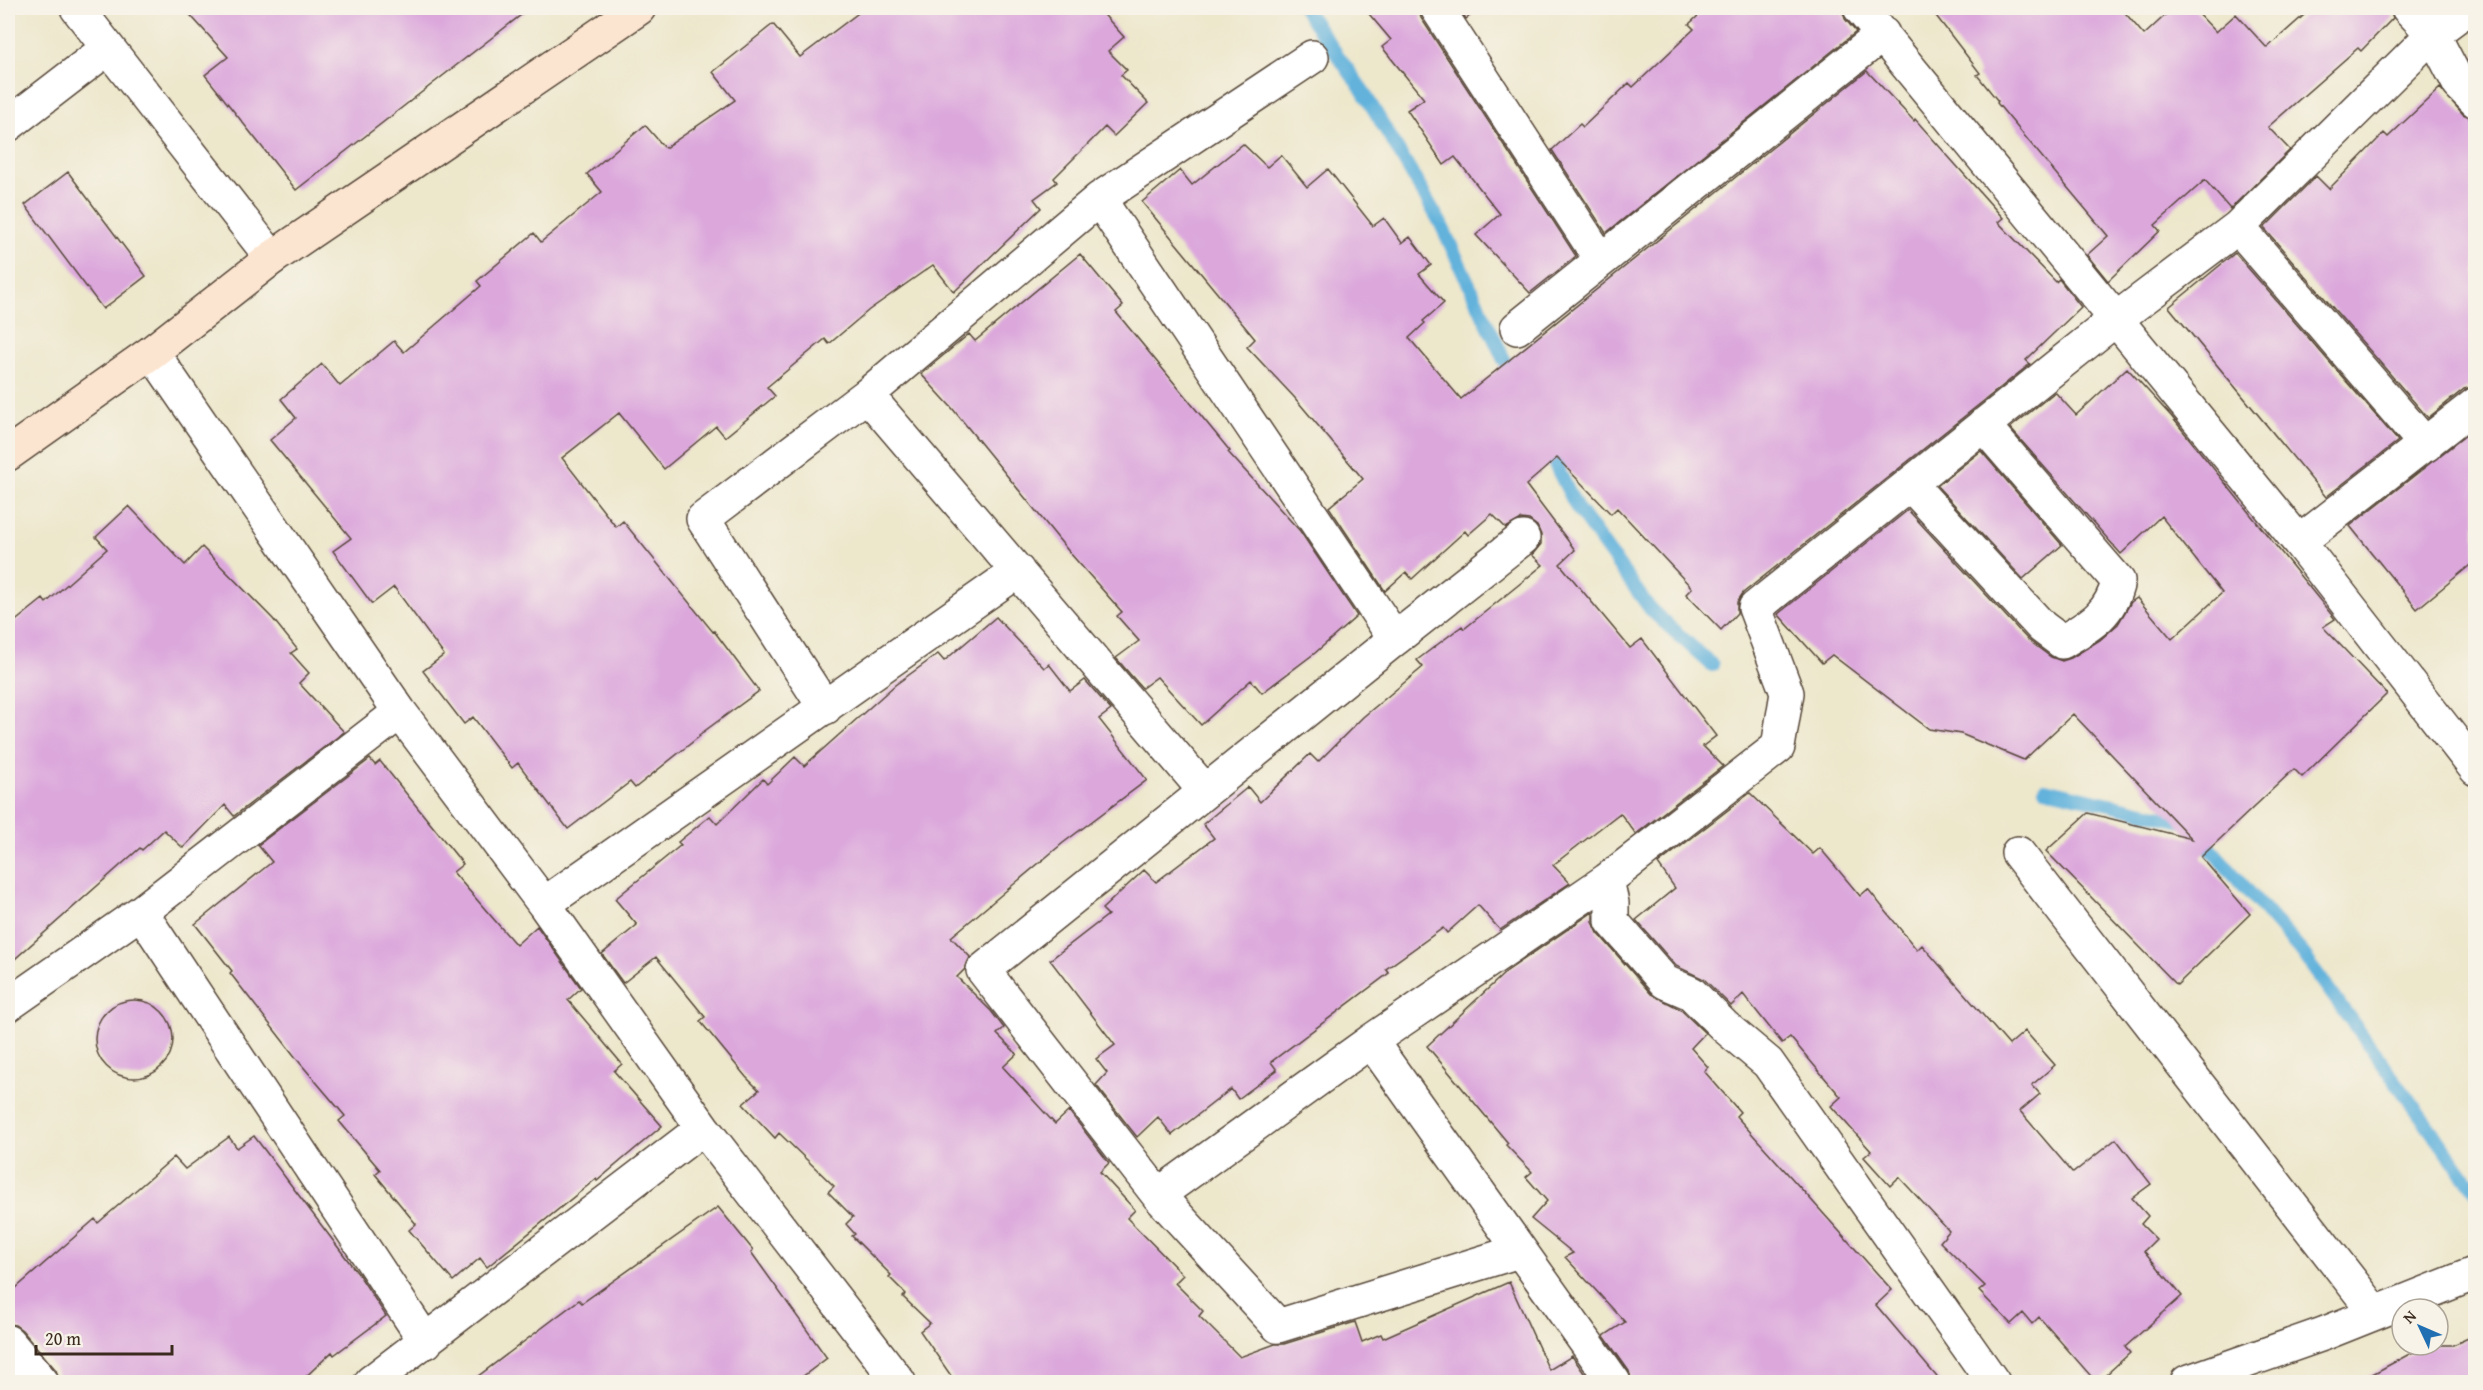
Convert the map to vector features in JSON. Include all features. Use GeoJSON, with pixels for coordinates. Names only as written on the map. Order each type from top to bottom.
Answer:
{"type":"FeatureCollection","features":[{"type":"Feature","properties":{"kind":"main road"},"geometry":{"type":"LineString","coordinates":[[8,454],[152,352],[272,258],[639,8]]}},
{"type":"Feature","properties":{"kind":"street"},"geometry":{"type":"LineString","coordinates":[[77,8],[272,258]]}},
{"type":"Feature","properties":{"kind":"street"},"geometry":{"type":"LineString","coordinates":[[1437,8],[1601,260]]}},
{"type":"Feature","properties":{"kind":"street"},"geometry":{"type":"LineString","coordinates":[[1860,8],[2299,542],[2475,769]]}},
{"type":"Feature","properties":{"kind":"street"},"geometry":{"type":"LineString","coordinates":[[2408,8],[2433,34],[2459,84],[2475,101]]}},
{"type":"Feature","properties":{"kind":"street"},"geometry":{"type":"LineString","coordinates":[[1158,1195],[1371,1041],[1607,880],[1778,747],[1787,693],[1755,608],[2116,319],[2238,227],[2433,34],[2468,8]]}},
{"type":"Feature","properties":{"kind":"street"},"geometry":{"type":"LineString","coordinates":[[1517,328],[1883,34]]}},
{"type":"Feature","properties":{"kind":"street"},"geometry":{"type":"LineString","coordinates":[[8,124],[108,48]]}},
{"type":"Feature","properties":{"kind":"street"},"geometry":{"type":"LineString","coordinates":[[825,708],[703,519],[867,395],[1099,199],[1312,57]]}},
{"type":"Feature","properties":{"kind":"street"},"geometry":{"type":"LineString","coordinates":[[1099,199],[1395,639]]}},
{"type":"Feature","properties":{"kind":"street"},"geometry":{"type":"LineString","coordinates":[[2238,227],[2426,444]]}},
{"type":"Feature","properties":{"kind":"street"},"geometry":{"type":"LineString","coordinates":[[152,352],[400,712],[544,904],[703,1128],[899,1383]]}},
{"type":"Feature","properties":{"kind":"street"},"geometry":{"type":"LineString","coordinates":[[867,395],[1206,791]]}},
{"type":"Feature","properties":{"kind":"street"},"geometry":{"type":"LineString","coordinates":[[2299,542],[2475,404]]}},
{"type":"Feature","properties":{"kind":"street"},"geometry":{"type":"LineString","coordinates":[[1910,484],[2042,627],[2062,642],[2105,613],[2115,595],[2118,581],[1983,425]]}},
{"type":"Feature","properties":{"kind":"street"},"geometry":{"type":"LineString","coordinates":[[1519,1251],[1278,1326],[1158,1195],[982,970],[1523,538]]}},
{"type":"Feature","properties":{"kind":"street"},"geometry":{"type":"LineString","coordinates":[[544,904],[1018,571]]}},
{"type":"Feature","properties":{"kind":"street"},"geometry":{"type":"LineString","coordinates":[[8,1005],[141,912],[400,712]]}},
{"type":"Feature","properties":{"kind":"street"},"geometry":{"type":"LineString","coordinates":[[2018,853],[2375,1311]]}},
{"type":"Feature","properties":{"kind":"street"},"geometry":{"type":"LineString","coordinates":[[1607,880],[1612,903],[1612,921],[1665,982],[1691,993],[1724,1026],[1768,1063],[1993,1383]]}},
{"type":"Feature","properties":{"kind":"street"},"geometry":{"type":"LineString","coordinates":[[141,912],[426,1342]]}},
{"type":"Feature","properties":{"kind":"street"},"geometry":{"type":"LineString","coordinates":[[1371,1041],[1614,1383]]}},
{"type":"Feature","properties":{"kind":"street"},"geometry":{"type":"LineString","coordinates":[[371,1383],[703,1128]]}},
{"type":"Feature","properties":{"kind":"street"},"geometry":{"type":"LineString","coordinates":[[2187,1383],[2323,1334],[2375,1311],[2475,1273]]}},
{"type":"Feature","properties":{"kind":"street"},"geometry":{"type":"LineString","coordinates":[[8,1342],[42,1383]]}},
{"type":"Feature","properties":{"kind":"building"},"geometry":{"type":"Polygon","coordinates":[[[184,8],[530,8],[296,190],[205,75],[228,57],[184,8]]]}},
{"type":"Feature","properties":{"kind":"building"},"geometry":{"type":"Polygon","coordinates":[[[865,8],[1098,8],[1124,37],[1108,51],[1127,70],[1121,75],[1148,103],[1114,136],[1105,127],[1054,178],[1057,182],[1034,199],[1041,208],[954,292],[933,265],[869,310],[829,344],[825,339],[767,387],[775,396],[725,437],[716,426],[664,469],[619,413],[562,458],[616,527],[623,521],[714,631],[759,691],[699,735],[635,788],[630,782],[568,829],[518,763],[512,768],[473,717],[464,724],[423,671],[444,655],[394,587],[372,604],[333,551],[351,538],[270,440],[296,418],[281,399],[322,364],[340,386],[394,341],[404,352],[481,286],[477,281],[534,233],[541,242],[602,192],[587,174],[645,125],[665,148],[735,100],[713,72],[773,24],[800,57],[865,8]]]}},
{"type":"Feature","properties":{"kind":"building"},"geometry":{"type":"Polygon","coordinates":[[[1364,8],[1419,8],[1421,18],[1576,256],[1530,293],[1476,235],[1500,214],[1455,157],[1444,165],[1407,110],[1424,99],[1382,47],[1391,40],[1364,8]]]}},
{"type":"Feature","properties":{"kind":"building"},"geometry":{"type":"Polygon","coordinates":[[[1459,8],[1480,8],[1466,19],[1459,8]]]}},
{"type":"Feature","properties":{"kind":"building"},"geometry":{"type":"Polygon","coordinates":[[[1707,8],[1842,8],[1845,19],[1856,32],[1606,233],[1552,150],[1580,124],[1583,127],[1629,83],[1633,87],[1694,29],[1689,24],[1707,8]]]}},
{"type":"Feature","properties":{"kind":"building"},"geometry":{"type":"Polygon","coordinates":[[[1930,8],[2121,8],[2144,35],[2173,8],[2193,8],[2216,32],[2236,14],[2267,48],[2312,8],[2390,8],[2393,18],[2361,51],[2358,48],[2268,127],[2290,150],[2230,209],[2205,180],[2155,225],[2160,231],[2108,281],[2087,255],[2108,236],[1997,103],[1998,101],[1977,75],[1980,73],[1930,8]]]}},
{"type":"Feature","properties":{"kind":"building"},"geometry":{"type":"Polygon","coordinates":[[[2475,54],[2475,74],[2468,61],[2475,54]]]}},
{"type":"Feature","properties":{"kind":"building"},"geometry":{"type":"Polygon","coordinates":[[[1867,71],[1914,121],[1915,119],[2003,218],[1998,222],[2056,282],[2059,279],[2081,307],[2026,360],[2030,364],[1743,593],[1737,602],[1737,613],[1721,630],[1686,594],[1692,588],[1617,508],[1611,514],[1557,458],[1526,485],[1575,550],[1560,564],[1630,648],[1642,639],[1716,736],[1703,746],[1723,766],[1636,834],[1620,813],[1553,865],[1570,883],[1500,930],[1478,905],[1447,933],[1443,928],[1386,969],[1389,973],[1271,1062],[1277,1070],[1238,1099],[1231,1089],[1172,1135],[1158,1117],[1137,1137],[1096,1085],[1107,1073],[1096,1059],[1115,1045],[1050,960],[1108,915],[1102,909],[1144,870],[1156,882],[1214,838],[1203,824],[1248,787],[1260,802],[1310,754],[1318,762],[1363,717],[1423,667],[1417,660],[1462,626],[1464,629],[1543,565],[1532,555],[1541,544],[1541,535],[1537,526],[1529,520],[1521,519],[1506,528],[1492,514],[1468,535],[1465,531],[1412,579],[1406,572],[1385,591],[1329,507],[1363,479],[1294,397],[1247,347],[1255,339],[1142,202],[1180,170],[1192,185],[1243,144],[1267,167],[1281,155],[1307,187],[1328,169],[1373,226],[1384,218],[1402,243],[1410,237],[1431,265],[1419,274],[1444,303],[1423,321],[1425,323],[1409,338],[1461,399],[1867,71]]]}},
{"type":"Feature","properties":{"kind":"building"},"geometry":{"type":"Polygon","coordinates":[[[2440,88],[2463,114],[2475,119],[2475,386],[2464,389],[2428,418],[2264,228],[2316,176],[2329,189],[2384,133],[2388,137],[2440,88]]]}},
{"type":"Feature","properties":{"kind":"building"},"geometry":{"type":"Polygon","coordinates":[[[68,172],[146,276],[103,309],[25,205],[68,172]]]}},
{"type":"Feature","properties":{"kind":"building"},"geometry":{"type":"Polygon","coordinates":[[[2235,253],[2398,441],[2326,497],[2169,307],[2235,253]]]}},
{"type":"Feature","properties":{"kind":"building"},"geometry":{"type":"Polygon","coordinates":[[[1080,254],[1123,306],[1116,312],[1230,451],[1228,452],[1300,531],[1357,616],[1315,653],[1262,693],[1251,680],[1201,725],[1157,677],[1142,688],[1116,658],[1139,641],[1117,616],[1122,612],[921,374],[969,334],[975,341],[1080,254]]]}},
{"type":"Feature","properties":{"kind":"building"},"geometry":{"type":"Polygon","coordinates":[[[2127,368],[2171,416],[2335,619],[2323,627],[2387,694],[2302,777],[2294,769],[2201,857],[2250,914],[2177,985],[2046,851],[2088,813],[2192,839],[2073,714],[2024,760],[1961,734],[1929,729],[1832,655],[1822,663],[1778,614],[1908,510],[2028,640],[2051,657],[2062,661],[2071,658],[2100,640],[2118,624],[2131,602],[2137,598],[2172,639],[2222,593],[2161,516],[2121,554],[2010,428],[2055,392],[2076,415],[2127,368]]]}},
{"type":"Feature","properties":{"kind":"building"},"geometry":{"type":"Polygon","coordinates":[[[2475,428],[2475,561],[2417,609],[2350,526],[2475,428]]]}},
{"type":"Feature","properties":{"kind":"building"},"geometry":{"type":"Polygon","coordinates":[[[1981,451],[2062,545],[2023,579],[1937,486],[1981,451]]]}},
{"type":"Feature","properties":{"kind":"building"},"geometry":{"type":"Polygon","coordinates":[[[129,506],[185,565],[202,547],[273,619],[297,649],[291,653],[309,673],[299,683],[344,732],[234,816],[225,805],[183,848],[164,830],[142,850],[140,848],[8,965],[8,627],[43,599],[46,603],[107,549],[96,537],[129,506]]]}},
{"type":"Feature","properties":{"kind":"building"},"geometry":{"type":"Polygon","coordinates":[[[996,617],[1044,668],[1049,664],[1070,691],[1085,680],[1111,710],[1099,719],[1147,780],[1063,843],[951,937],[970,957],[965,969],[957,977],[991,1011],[1004,1028],[997,1034],[1017,1054],[1003,1067],[1055,1124],[1069,1111],[1109,1163],[1100,1172],[1135,1210],[1127,1218],[1183,1275],[1175,1283],[1203,1311],[1199,1316],[1240,1357],[1275,1344],[1284,1344],[1355,1322],[1362,1342],[1381,1334],[1383,1338],[1509,1282],[1549,1370],[1572,1356],[1591,1383],[956,1383],[920,1331],[930,1323],[903,1297],[906,1294],[889,1277],[891,1275],[852,1236],[855,1234],[846,1224],[853,1217],[828,1192],[834,1186],[779,1133],[775,1138],[743,1104],[759,1090],[700,1021],[705,1017],[656,957],[623,983],[602,954],[637,925],[615,899],[681,845],[678,842],[710,816],[717,824],[763,779],[767,784],[795,757],[804,766],[895,685],[938,654],[944,661],[996,617]]]}},
{"type":"Feature","properties":{"kind":"building"},"geometry":{"type":"Polygon","coordinates":[[[370,759],[375,765],[380,761],[463,864],[453,872],[516,945],[537,926],[581,988],[568,1000],[622,1064],[614,1071],[662,1126],[597,1181],[596,1179],[487,1267],[480,1258],[453,1281],[409,1230],[416,1224],[375,1174],[380,1170],[339,1121],[345,1116],[300,1063],[195,924],[272,862],[258,845],[370,759]]]}},
{"type":"Feature","properties":{"kind":"building"},"geometry":{"type":"Polygon","coordinates":[[[1750,793],[1813,854],[1820,848],[1860,896],[1868,889],[1917,950],[1922,945],[2009,1045],[2025,1031],[2055,1065],[2032,1085],[2040,1094],[2020,1111],[2073,1173],[2116,1139],[2151,1184],[2132,1198],[2148,1216],[2141,1224],[2156,1239],[2144,1251],[2182,1296],[2125,1347],[2130,1353],[2097,1383],[2039,1317],[2032,1324],[2023,1313],[2011,1324],[1979,1291],[1985,1286],[1940,1242],[1949,1231],[1899,1177],[1890,1186],[1864,1157],[1871,1151],[1831,1106],[1841,1097],[1790,1037],[1782,1043],[1743,994],[1731,1006],[1704,979],[1676,966],[1636,920],[1675,888],[1658,864],[1750,793]]]}},
{"type":"Feature","properties":{"kind":"building"},"geometry":{"type":"Polygon","coordinates":[[[1593,912],[1593,922],[1598,933],[1651,994],[1680,1009],[1705,1033],[1691,1048],[1708,1067],[1704,1071],[1740,1112],[1736,1116],[1892,1290],[1876,1305],[1942,1383],[1632,1383],[1629,1371],[1604,1336],[1625,1322],[1565,1257],[1573,1253],[1531,1219],[1547,1201],[1526,1177],[1532,1172],[1506,1145],[1508,1143],[1427,1046],[1507,971],[1593,912]]]}},
{"type":"Feature","properties":{"kind":"building"},"geometry":{"type":"Polygon","coordinates":[[[134,1000],[149,1003],[161,1012],[170,1024],[173,1039],[170,1054],[161,1066],[149,1075],[134,1078],[119,1075],[107,1066],[98,1054],[95,1039],[98,1024],[107,1012],[119,1003],[134,1000]]]}},
{"type":"Feature","properties":{"kind":"building"},"geometry":{"type":"Polygon","coordinates":[[[254,1136],[359,1275],[386,1316],[334,1355],[332,1352],[299,1383],[60,1383],[56,1370],[22,1330],[15,1325],[8,1324],[8,1295],[95,1219],[98,1223],[174,1157],[185,1169],[229,1137],[237,1148],[254,1136]]]}},
{"type":"Feature","properties":{"kind":"building"},"geometry":{"type":"Polygon","coordinates":[[[718,1207],[753,1250],[751,1252],[827,1358],[794,1383],[469,1383],[579,1300],[582,1303],[718,1207]]]}},
{"type":"Feature","properties":{"kind":"building"},"geometry":{"type":"Polygon","coordinates":[[[2475,1335],[2475,1383],[2356,1383],[2404,1357],[2450,1357],[2450,1345],[2475,1335]]]}},
{"type":"Feature","properties":{"kind":"waterway"},"geometry":{"type":"LineString","coordinates":[[1304,8],[1363,91],[1440,222],[1513,379]]}},
{"type":"Feature","properties":{"kind":"waterway"},"geometry":{"type":"LineString","coordinates":[[1545,444],[1577,508],[1651,610],[1712,665]]}},
{"type":"Feature","properties":{"kind":"waterway"},"geometry":{"type":"LineString","coordinates":[[2045,789],[2187,822],[2300,950],[2476,1192]]}}]}
